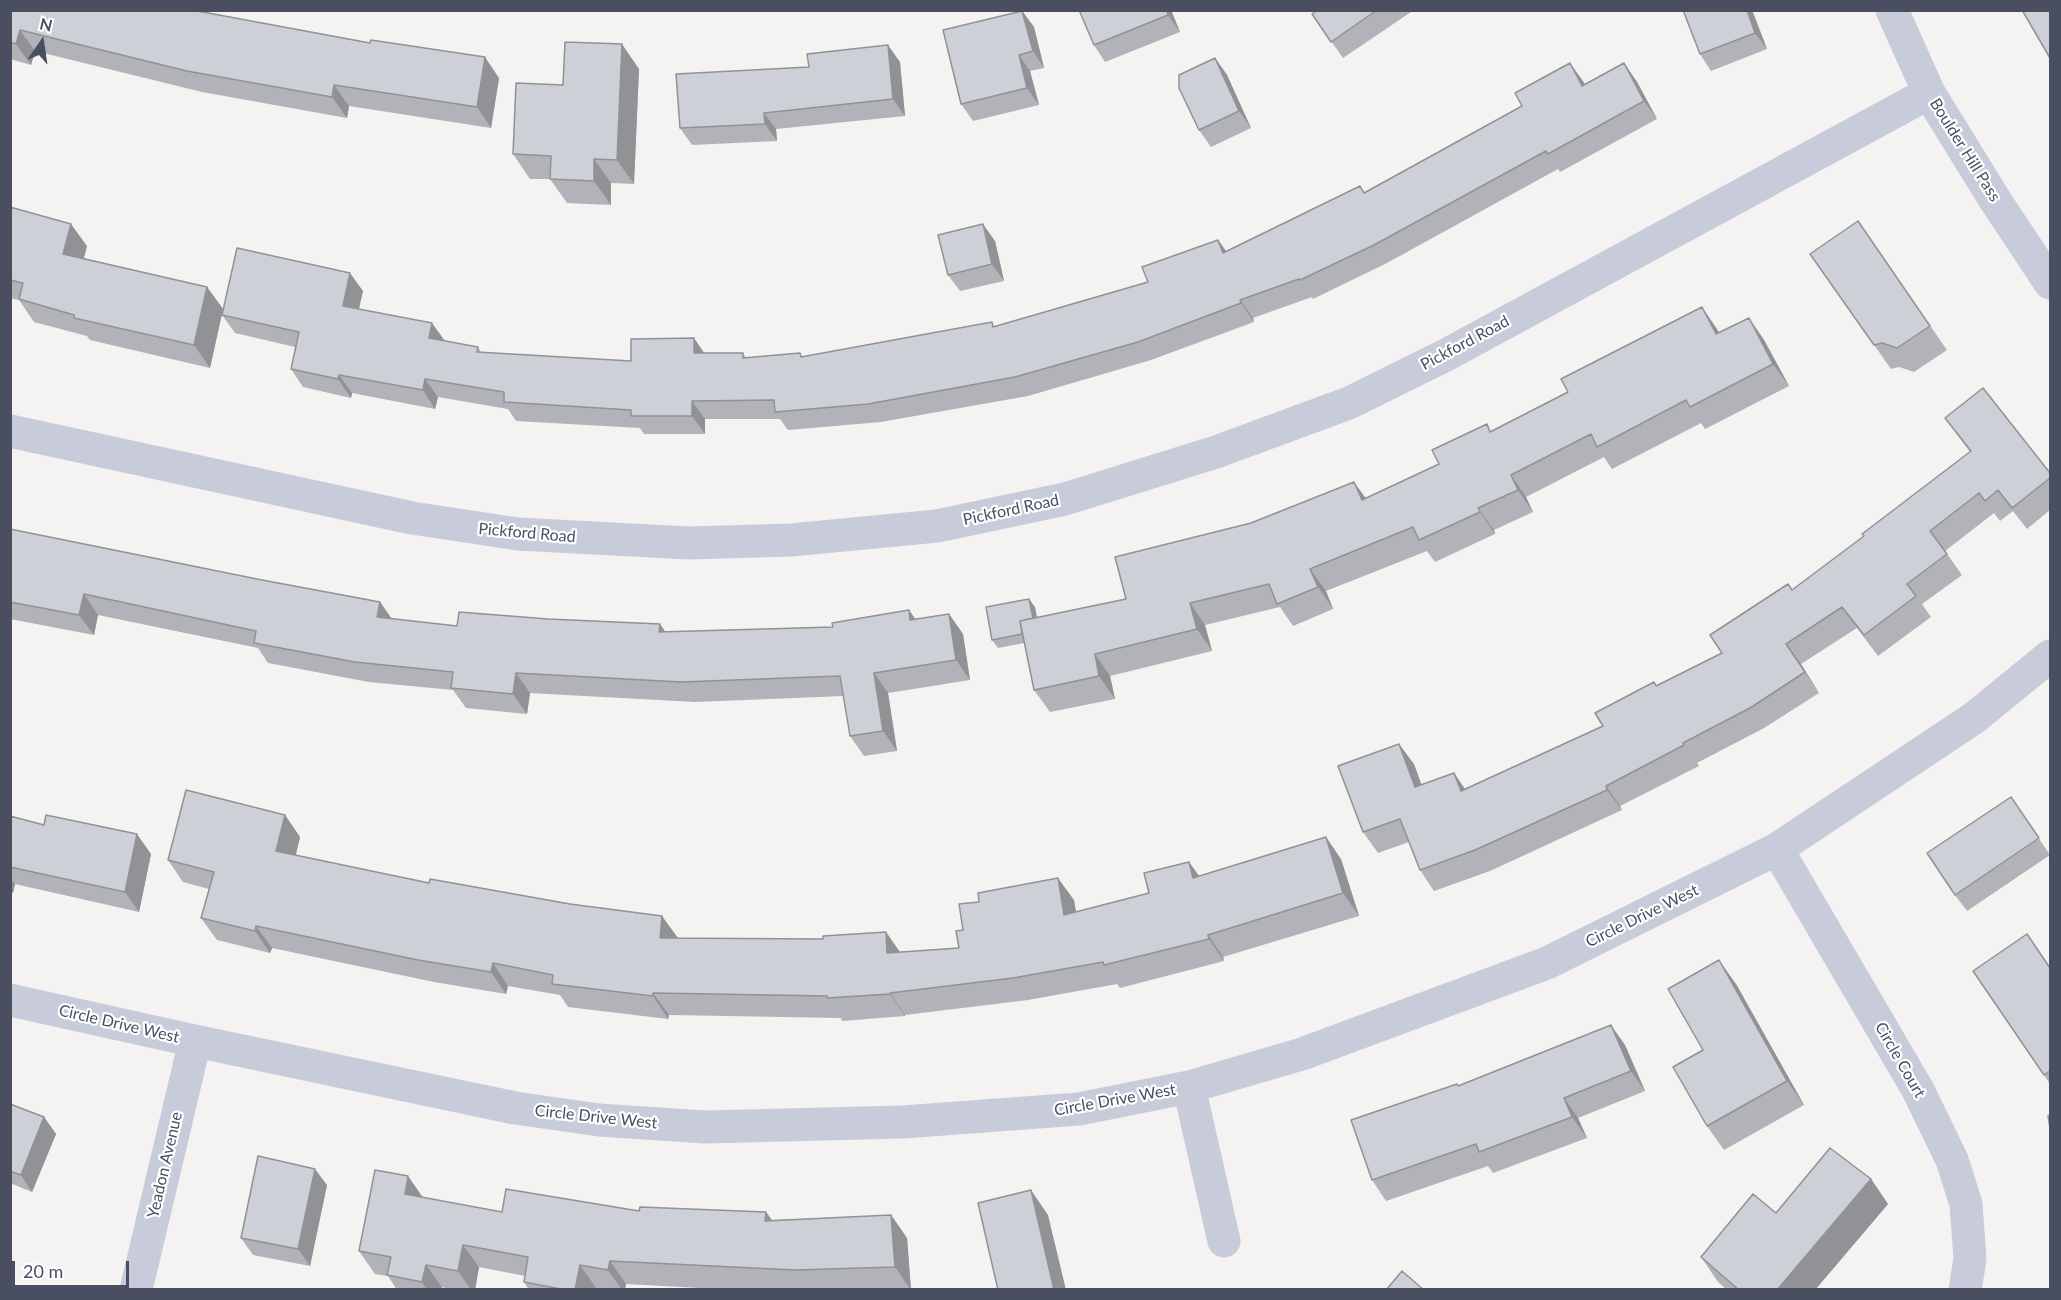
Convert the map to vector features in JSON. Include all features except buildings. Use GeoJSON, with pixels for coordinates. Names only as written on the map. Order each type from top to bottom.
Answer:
{"type":"FeatureCollection","features":[{"type":"Feature","properties":{"kind":"street","name":"Boulder Hill Pass"},"geometry":{"type":"LineString","coordinates":[[1892,10],[1929,93],[1995,200],[2050,283]]}},
{"type":"Feature","properties":{"kind":"street","name":"Pickford Road"},"geometry":{"type":"LineString","coordinates":[[10,431],[412,518],[518,534],[689,543],[791,540],[937,526],[1065,499],[1216,452],[1349,403],[1446,355],[1929,93]]}},
{"type":"Feature","properties":{"kind":"street","name":"Circle Drive West"},"geometry":{"type":"LineString","coordinates":[[10,1000],[515,1108],[599,1120],[705,1127],[903,1122],[1079,1109],[1189,1087],[1302,1054],[1547,963],[1777,849],[1974,718],[2050,656]]}},
{"type":"Feature","properties":{"kind":"street","name":"Circle Court"},"geometry":{"type":"LineString","coordinates":[[1777,849],[1918,1090],[1952,1160],[1966,1204],[1970,1259],[1965,1290]]}},
{"type":"Feature","properties":{"kind":"street","name":"Yeadon Avenue"},"geometry":{"type":"LineString","coordinates":[[136,1290],[195,1041]]}},
{"type":"Feature","properties":{"kind":"street","name":"Circle Drive West"},"geometry":{"type":"LineString","coordinates":[[1189,1087],[1224,1241]]}}]}
